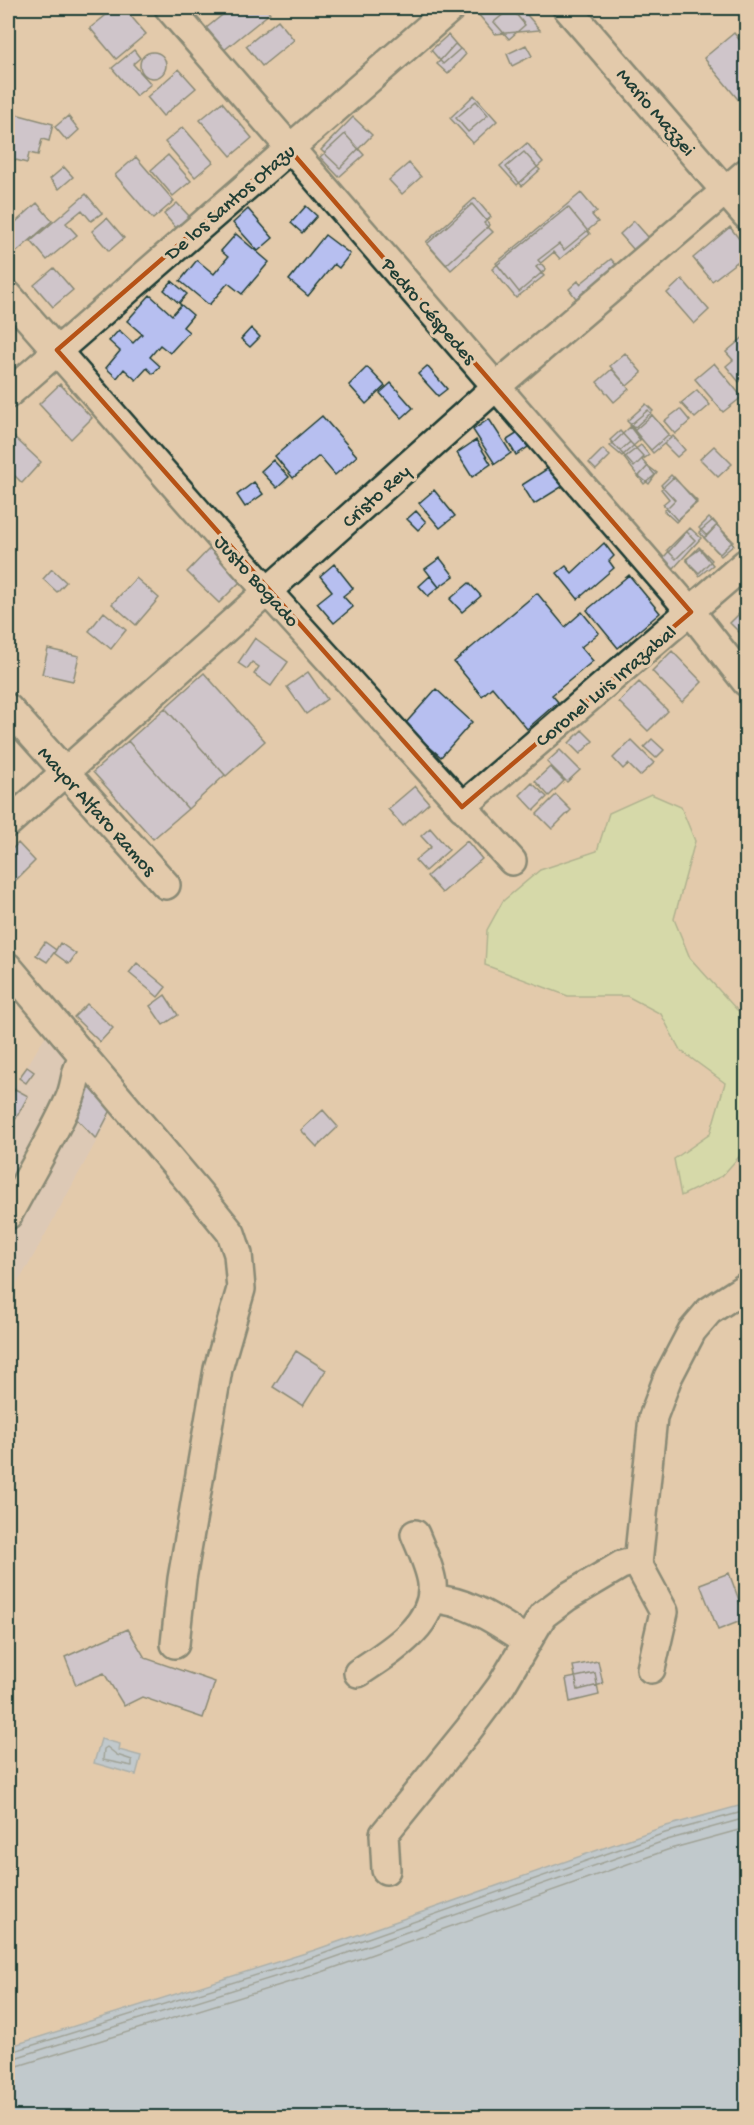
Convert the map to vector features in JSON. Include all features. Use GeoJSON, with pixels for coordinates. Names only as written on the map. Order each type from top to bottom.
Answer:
{"type":"FeatureCollection","features":[{"type":"Feature","properties":{"kind":"street","name":"Pedro Céspedes"},"geometry":{"type":"LineString","coordinates":[[168,8],[497,386],[691,612],[747,682]]}},
{"type":"Feature","properties":{"kind":"street","name":"De los Santos Otazu"},"geometry":{"type":"LineString","coordinates":[[8,394],[451,8]]}},
{"type":"Feature","properties":{"kind":"street","name":"Mario Mazzei"},"geometry":{"type":"LineString","coordinates":[[567,8],[747,215]]}},
{"type":"Feature","properties":{"kind":"street","name":"Cristo Rey"},"geometry":{"type":"LineString","coordinates":[[8,823],[497,386],[747,173]]}},
{"type":"Feature","properties":{"kind":"street","name":"Justo Bogado"},"geometry":{"type":"LineString","coordinates":[[8,295],[267,591],[512,861]]}},
{"type":"Feature","properties":{"kind":"street","name":"Coronel Luis Irrazabal"},"geometry":{"type":"LineString","coordinates":[[462,807],[747,563]]}},
{"type":"Feature","properties":{"kind":"street","name":"Mayor Alfaro Ramos"},"geometry":{"type":"LineString","coordinates":[[8,708],[166,885]]}},
{"type":"Feature","properties":{"kind":"street"},"geometry":{"type":"LineString","coordinates":[[8,967],[231,1233],[241,1271],[241,1289],[218,1369],[182,1579],[175,1644]]}},
{"type":"Feature","properties":{"kind":"street"},"geometry":{"type":"LineString","coordinates":[[8,1215],[73,1093],[77,1070],[84,1057]]}},
{"type":"Feature","properties":{"kind":"street"},"geometry":{"type":"LineString","coordinates":[[651,1669],[664,1612],[638,1564],[653,1417],[668,1377],[692,1331],[709,1311],[747,1287]]}},
{"type":"Feature","properties":{"kind":"street"},"geometry":{"type":"LineString","coordinates":[[358,1673],[411,1633],[426,1617],[432,1599],[432,1581],[415,1534]]}},
{"type":"Feature","properties":{"kind":"street"},"geometry":{"type":"LineString","coordinates":[[386,1870],[384,1834],[476,1721],[501,1686],[525,1640],[543,1615],[567,1597],[621,1565],[632,1562],[638,1564]]}},
{"type":"Feature","properties":{"kind":"street"},"geometry":{"type":"LineString","coordinates":[[432,1599],[454,1600],[486,1615],[525,1640]]}},
{"type":"Feature","properties":{"kind":"highlighted area"},"geometry":{"type":"Polygon","coordinates":[[[289,149],[691,612],[462,807],[57,350],[289,149]]]}},
{"type":"Feature","properties":{"kind":"shaded area"},"geometry":{"type":"Polygon","coordinates":[[[50,1028],[118,1102],[8,1298],[8,1098],[50,1028]]]}},
{"type":"Feature","properties":{"kind":"green space"},"geometry":{"type":"Polygon","coordinates":[[[651,794],[681,807],[695,841],[674,919],[690,958],[737,1010],[746,1014],[746,1149],[722,1176],[681,1196],[674,1159],[710,1134],[725,1083],[680,1050],[661,1014],[627,996],[568,996],[485,965],[487,930],[503,901],[540,870],[597,851],[609,813],[651,794]]]}},
{"type":"Feature","properties":{"kind":"water"},"geometry":{"type":"Polygon","coordinates":[[[101,1739],[120,1744],[119,1750],[141,1756],[136,1775],[94,1763],[101,1739]]]}},
{"type":"Feature","properties":{"kind":"water"},"geometry":{"type":"Polygon","coordinates":[[[746,1804],[746,2117],[8,2117],[8,2047],[315,1950],[663,1827],[746,1804]]]}},
{"type":"Feature","properties":{"kind":"building"},"geometry":{"type":"Polygon","coordinates":[[[115,8],[124,8],[146,34],[116,59],[90,28],[115,8]]]}},
{"type":"Feature","properties":{"kind":"building"},"geometry":{"type":"Polygon","coordinates":[[[231,8],[265,8],[270,13],[223,51],[205,29],[231,8]]]}},
{"type":"Feature","properties":{"kind":"building"},"geometry":{"type":"Polygon","coordinates":[[[485,8],[521,8],[540,30],[495,34],[478,14],[485,8]]]}},
{"type":"Feature","properties":{"kind":"building"},"geometry":{"type":"Polygon","coordinates":[[[511,8],[525,25],[509,39],[494,22],[511,8]]]}},
{"type":"Feature","properties":{"kind":"building"},"geometry":{"type":"Polygon","coordinates":[[[278,20],[294,40],[262,66],[246,46],[278,20]]]}},
{"type":"Feature","properties":{"kind":"building"},"geometry":{"type":"Polygon","coordinates":[[[734,33],[746,48],[746,99],[741,103],[704,58],[734,33]]]}},
{"type":"Feature","properties":{"kind":"building"},"geometry":{"type":"Polygon","coordinates":[[[448,35],[460,49],[443,64],[431,50],[448,35]]]}},
{"type":"Feature","properties":{"kind":"building"},"geometry":{"type":"Polygon","coordinates":[[[455,44],[466,54],[448,74],[437,64],[455,44]]]}},
{"type":"Feature","properties":{"kind":"building"},"geometry":{"type":"Polygon","coordinates":[[[526,45],[532,56],[512,66],[507,54],[526,45]]]}},
{"type":"Feature","properties":{"kind":"building"},"geometry":{"type":"Polygon","coordinates":[[[134,50],[140,58],[133,64],[151,84],[136,96],[112,68],[134,50]]]}},
{"type":"Feature","properties":{"kind":"building"},"geometry":{"type":"Polygon","coordinates":[[[153,52],[162,56],[166,65],[162,74],[153,78],[144,74],[140,65],[144,56],[153,52]]]}},
{"type":"Feature","properties":{"kind":"building"},"geometry":{"type":"Polygon","coordinates":[[[179,69],[196,88],[163,116],[147,97],[179,69]]]}},
{"type":"Feature","properties":{"kind":"building"},"geometry":{"type":"Polygon","coordinates":[[[474,95],[497,121],[473,143],[450,118],[474,95]]]}},
{"type":"Feature","properties":{"kind":"building"},"geometry":{"type":"Polygon","coordinates":[[[476,101],[488,115],[468,132],[456,118],[476,101]]]}},
{"type":"Feature","properties":{"kind":"building"},"geometry":{"type":"Polygon","coordinates":[[[222,102],[252,138],[231,156],[200,120],[222,102]]]}},
{"type":"Feature","properties":{"kind":"building"},"geometry":{"type":"Polygon","coordinates":[[[8,112],[53,124],[49,141],[42,139],[38,155],[29,153],[27,163],[12,159],[9,171],[8,112]]]}},
{"type":"Feature","properties":{"kind":"building"},"geometry":{"type":"Polygon","coordinates":[[[68,116],[79,130],[67,141],[55,127],[68,116]]]}},
{"type":"Feature","properties":{"kind":"building"},"geometry":{"type":"Polygon","coordinates":[[[353,117],[372,135],[340,168],[321,150],[353,117]]]}},
{"type":"Feature","properties":{"kind":"building"},"geometry":{"type":"Polygon","coordinates":[[[183,127],[213,162],[195,177],[165,142],[183,127]]]}},
{"type":"Feature","properties":{"kind":"building"},"geometry":{"type":"Polygon","coordinates":[[[345,134],[364,155],[339,177],[320,157],[345,134]]]}},
{"type":"Feature","properties":{"kind":"building"},"geometry":{"type":"Polygon","coordinates":[[[527,143],[543,162],[517,185],[500,166],[527,143]]]}},
{"type":"Feature","properties":{"kind":"building"},"geometry":{"type":"Polygon","coordinates":[[[524,152],[540,170],[522,186],[506,167],[524,152]]]}},
{"type":"Feature","properties":{"kind":"building"},"geometry":{"type":"Polygon","coordinates":[[[168,155],[191,181],[173,196],[151,170],[168,155]]]}},
{"type":"Feature","properties":{"kind":"building"},"geometry":{"type":"Polygon","coordinates":[[[136,157],[174,201],[153,219],[115,175],[136,157]]]}},
{"type":"Feature","properties":{"kind":"building"},"geometry":{"type":"Polygon","coordinates":[[[409,163],[421,177],[402,194],[389,180],[409,163]]]}},
{"type":"Feature","properties":{"kind":"building"},"geometry":{"type":"Polygon","coordinates":[[[64,167],[73,177],[59,189],[50,179],[64,167]]]}},
{"type":"Feature","properties":{"kind":"building"},"geometry":{"type":"Polygon","coordinates":[[[581,193],[597,212],[592,215],[598,222],[564,250],[559,244],[538,260],[546,269],[519,292],[496,263],[581,193]]]}},
{"type":"Feature","properties":{"kind":"building"},"geometry":{"type":"Polygon","coordinates":[[[86,194],[102,213],[91,221],[82,210],[66,223],[77,235],[47,260],[31,241],[86,194]]]}},
{"type":"Feature","properties":{"kind":"building"},"geometry":{"type":"Polygon","coordinates":[[[475,198],[491,217],[484,223],[493,232],[451,270],[426,242],[475,198]]]}},
{"type":"Feature","properties":{"kind":"building"},"geometry":{"type":"Polygon","coordinates":[[[37,203],[52,221],[12,256],[8,251],[8,241],[13,236],[8,229],[37,203]]]}},
{"type":"Feature","properties":{"kind":"building"},"geometry":{"type":"Polygon","coordinates":[[[177,203],[190,217],[177,229],[164,214],[177,203]]]}},
{"type":"Feature","properties":{"kind":"building"},"geometry":{"type":"Polygon","coordinates":[[[472,204],[490,225],[446,265],[427,244],[472,204]]]}},
{"type":"Feature","properties":{"kind":"building"},"geometry":{"type":"Polygon","coordinates":[[[306,206],[317,216],[302,233],[291,223],[306,206]]]}},
{"type":"Feature","properties":{"kind":"building"},"geometry":{"type":"Polygon","coordinates":[[[568,207],[590,234],[560,259],[554,252],[536,267],[544,276],[516,298],[492,269],[568,207]]]}},
{"type":"Feature","properties":{"kind":"building"},"geometry":{"type":"Polygon","coordinates":[[[248,209],[273,238],[258,251],[233,223],[248,209]]]}},
{"type":"Feature","properties":{"kind":"building"},"geometry":{"type":"Polygon","coordinates":[[[107,218],[124,238],[109,251],[92,231],[107,218]]]}},
{"type":"Feature","properties":{"kind":"building"},"geometry":{"type":"Polygon","coordinates":[[[634,221],[649,238],[634,250],[620,234],[634,221]]]}},
{"type":"Feature","properties":{"kind":"building"},"geometry":{"type":"Polygon","coordinates":[[[730,227],[746,248],[746,255],[712,281],[693,258],[730,227]]]}},
{"type":"Feature","properties":{"kind":"building"},"geometry":{"type":"Polygon","coordinates":[[[236,234],[269,262],[242,294],[228,283],[209,305],[180,281],[197,260],[214,274],[228,257],[221,251],[236,234]]]}},
{"type":"Feature","properties":{"kind":"building"},"geometry":{"type":"Polygon","coordinates":[[[325,235],[350,254],[339,268],[334,264],[308,296],[289,280],[325,235]]]}},
{"type":"Feature","properties":{"kind":"building"},"geometry":{"type":"Polygon","coordinates":[[[611,259],[618,267],[578,301],[569,289],[578,281],[580,284],[611,259]]]}},
{"type":"Feature","properties":{"kind":"building"},"geometry":{"type":"Polygon","coordinates":[[[54,268],[73,290],[53,307],[34,285],[54,268]]]}},
{"type":"Feature","properties":{"kind":"building"},"geometry":{"type":"Polygon","coordinates":[[[682,279],[709,310],[694,324],[667,293],[682,279]]]}},
{"type":"Feature","properties":{"kind":"building"},"geometry":{"type":"Polygon","coordinates":[[[172,281],[187,294],[179,303],[193,315],[183,327],[189,332],[170,353],[160,345],[150,357],[160,366],[153,374],[147,368],[136,380],[124,369],[117,378],[106,368],[120,351],[109,341],[119,330],[133,343],[142,334],[127,321],[150,295],[172,315],[181,305],[164,290],[172,281]]]}},
{"type":"Feature","properties":{"kind":"building"},"geometry":{"type":"Polygon","coordinates":[[[251,328],[260,337],[250,347],[241,339],[251,328]]]}},
{"type":"Feature","properties":{"kind":"building"},"geometry":{"type":"Polygon","coordinates":[[[746,335],[746,376],[739,382],[726,366],[733,360],[726,352],[746,335]]]}},
{"type":"Feature","properties":{"kind":"building"},"geometry":{"type":"Polygon","coordinates":[[[625,353],[642,373],[627,386],[610,366],[625,353]]]}},
{"type":"Feature","properties":{"kind":"building"},"geometry":{"type":"Polygon","coordinates":[[[714,363],[742,397],[723,412],[695,379],[714,363]]]}},
{"type":"Feature","properties":{"kind":"building"},"geometry":{"type":"Polygon","coordinates":[[[427,366],[447,389],[438,396],[418,374],[427,366]]]}},
{"type":"Feature","properties":{"kind":"building"},"geometry":{"type":"Polygon","coordinates":[[[367,367],[385,386],[366,404],[349,385],[367,367]]]}},
{"type":"Feature","properties":{"kind":"building"},"geometry":{"type":"Polygon","coordinates":[[[612,369],[629,389],[614,402],[597,382],[612,369]]]}},
{"type":"Feature","properties":{"kind":"building"},"geometry":{"type":"Polygon","coordinates":[[[391,383],[413,408],[402,418],[380,393],[391,383]]]}},
{"type":"Feature","properties":{"kind":"building"},"geometry":{"type":"Polygon","coordinates":[[[60,384],[92,418],[71,439],[39,404],[60,384]]]}},
{"type":"Feature","properties":{"kind":"building"},"geometry":{"type":"Polygon","coordinates":[[[697,390],[710,405],[695,418],[681,403],[697,390]]]}},
{"type":"Feature","properties":{"kind":"building"},"geometry":{"type":"Polygon","coordinates":[[[646,404],[653,411],[634,428],[627,421],[646,404]]]}},
{"type":"Feature","properties":{"kind":"building"},"geometry":{"type":"Polygon","coordinates":[[[680,409],[690,421],[675,434],[664,421],[680,409]]]}},
{"type":"Feature","properties":{"kind":"building"},"geometry":{"type":"Polygon","coordinates":[[[648,410],[671,438],[653,453],[630,425],[648,410]]]}},
{"type":"Feature","properties":{"kind":"building"},"geometry":{"type":"Polygon","coordinates":[[[652,415],[669,434],[651,450],[634,431],[652,415]]]}},
{"type":"Feature","properties":{"kind":"building"},"geometry":{"type":"Polygon","coordinates":[[[322,416],[357,456],[335,475],[319,456],[293,478],[275,456],[322,416]]]}},
{"type":"Feature","properties":{"kind":"building"},"geometry":{"type":"Polygon","coordinates":[[[489,419],[511,453],[495,464],[473,430],[489,419]]]}},
{"type":"Feature","properties":{"kind":"building"},"geometry":{"type":"Polygon","coordinates":[[[630,427],[640,440],[622,456],[610,446],[630,427]]]}},
{"type":"Feature","properties":{"kind":"building"},"geometry":{"type":"Polygon","coordinates":[[[620,431],[630,442],[620,451],[610,440],[620,431]]]}},
{"type":"Feature","properties":{"kind":"building"},"geometry":{"type":"Polygon","coordinates":[[[518,433],[528,447],[516,455],[507,440],[518,433]]]}},
{"type":"Feature","properties":{"kind":"building"},"geometry":{"type":"Polygon","coordinates":[[[12,435],[41,462],[22,483],[8,469],[8,439],[12,435]]]}},
{"type":"Feature","properties":{"kind":"building"},"geometry":{"type":"Polygon","coordinates":[[[673,436],[685,450],[677,457],[664,444],[673,436]]]}},
{"type":"Feature","properties":{"kind":"building"},"geometry":{"type":"Polygon","coordinates":[[[476,440],[491,464],[472,477],[457,453],[476,440]]]}},
{"type":"Feature","properties":{"kind":"building"},"geometry":{"type":"Polygon","coordinates":[[[630,442],[644,457],[634,467],[620,451],[630,442]]]}},
{"type":"Feature","properties":{"kind":"building"},"geometry":{"type":"Polygon","coordinates":[[[641,445],[649,455],[642,460],[655,475],[644,484],[624,458],[641,445]]]}},
{"type":"Feature","properties":{"kind":"building"},"geometry":{"type":"Polygon","coordinates":[[[714,446],[732,464],[718,477],[700,459],[714,446]]]}},
{"type":"Feature","properties":{"kind":"building"},"geometry":{"type":"Polygon","coordinates":[[[603,449],[610,456],[596,470],[589,463],[603,449]]]}},
{"type":"Feature","properties":{"kind":"building"},"geometry":{"type":"Polygon","coordinates":[[[273,460],[289,477],[277,488],[261,471],[273,460]]]}},
{"type":"Feature","properties":{"kind":"building"},"geometry":{"type":"Polygon","coordinates":[[[648,466],[657,473],[649,484],[639,476],[648,466]]]}},
{"type":"Feature","properties":{"kind":"building"},"geometry":{"type":"Polygon","coordinates":[[[550,467],[563,486],[534,504],[522,485],[550,467]]]}},
{"type":"Feature","properties":{"kind":"building"},"geometry":{"type":"Polygon","coordinates":[[[671,475],[697,501],[676,522],[664,511],[675,500],[661,485],[671,475]]]}},
{"type":"Feature","properties":{"kind":"building"},"geometry":{"type":"Polygon","coordinates":[[[674,477],[697,503],[677,520],[663,504],[669,499],[661,489],[674,477]]]}},
{"type":"Feature","properties":{"kind":"building"},"geometry":{"type":"Polygon","coordinates":[[[254,482],[263,494],[245,507],[237,495],[254,482]]]}},
{"type":"Feature","properties":{"kind":"building"},"geometry":{"type":"Polygon","coordinates":[[[434,490],[455,516],[440,528],[419,503],[434,490]]]}},
{"type":"Feature","properties":{"kind":"building"},"geometry":{"type":"Polygon","coordinates":[[[416,511],[426,522],[418,530],[407,519],[416,511]]]}},
{"type":"Feature","properties":{"kind":"building"},"geometry":{"type":"Polygon","coordinates":[[[709,518],[717,525],[707,536],[699,528],[709,518]]]}},
{"type":"Feature","properties":{"kind":"building"},"geometry":{"type":"Polygon","coordinates":[[[713,520],[734,545],[721,556],[699,532],[713,520]]]}},
{"type":"Feature","properties":{"kind":"building"},"geometry":{"type":"Polygon","coordinates":[[[717,525],[733,541],[720,554],[704,538],[717,525]]]}},
{"type":"Feature","properties":{"kind":"building"},"geometry":{"type":"Polygon","coordinates":[[[690,528],[701,538],[674,568],[663,558],[690,528]]]}},
{"type":"Feature","properties":{"kind":"building"},"geometry":{"type":"Polygon","coordinates":[[[686,531],[695,540],[676,559],[667,550],[686,531]]]}},
{"type":"Feature","properties":{"kind":"building"},"geometry":{"type":"Polygon","coordinates":[[[604,543],[614,556],[609,561],[614,568],[578,599],[557,573],[566,566],[572,573],[604,543]]]}},
{"type":"Feature","properties":{"kind":"building"},"geometry":{"type":"Polygon","coordinates":[[[699,547],[712,560],[699,573],[686,560],[699,547]]]}},
{"type":"Feature","properties":{"kind":"building"},"geometry":{"type":"Polygon","coordinates":[[[210,548],[242,580],[219,603],[187,572],[210,548]]]}},
{"type":"Feature","properties":{"kind":"building"},"geometry":{"type":"Polygon","coordinates":[[[700,549],[713,565],[699,576],[686,559],[700,549]]]}},
{"type":"Feature","properties":{"kind":"building"},"geometry":{"type":"Polygon","coordinates":[[[440,558],[454,576],[439,587],[425,569],[440,558]]]}},
{"type":"Feature","properties":{"kind":"building"},"geometry":{"type":"Polygon","coordinates":[[[334,564],[353,588],[343,596],[353,607],[334,623],[317,603],[332,591],[320,576],[334,564]]]}},
{"type":"Feature","properties":{"kind":"building"},"geometry":{"type":"Polygon","coordinates":[[[52,569],[66,582],[57,592],[43,579],[52,569]]]}},
{"type":"Feature","properties":{"kind":"building"},"geometry":{"type":"Polygon","coordinates":[[[629,575],[660,613],[618,648],[587,610],[629,575]]]}},
{"type":"Feature","properties":{"kind":"building"},"geometry":{"type":"Polygon","coordinates":[[[430,576],[439,587],[428,596],[419,586],[430,576]]]}},
{"type":"Feature","properties":{"kind":"building"},"geometry":{"type":"Polygon","coordinates":[[[136,578],[159,598],[136,625],[112,604],[136,578]]]}},
{"type":"Feature","properties":{"kind":"building"},"geometry":{"type":"Polygon","coordinates":[[[469,583],[481,596],[462,612],[450,599],[469,583]]]}},
{"type":"Feature","properties":{"kind":"building"},"geometry":{"type":"Polygon","coordinates":[[[537,593],[565,627],[582,612],[599,633],[581,647],[593,661],[552,695],[558,702],[527,729],[492,687],[482,696],[454,662],[537,593]]]}},
{"type":"Feature","properties":{"kind":"building"},"geometry":{"type":"Polygon","coordinates":[[[104,612],[126,630],[111,649],[89,631],[104,612]]]}},
{"type":"Feature","properties":{"kind":"building"},"geometry":{"type":"Polygon","coordinates":[[[740,613],[746,619],[746,629],[741,634],[730,623],[740,613]]]}},
{"type":"Feature","properties":{"kind":"building"},"geometry":{"type":"Polygon","coordinates":[[[255,638],[288,662],[271,686],[254,674],[259,667],[252,662],[247,669],[238,663],[255,638]]]}},
{"type":"Feature","properties":{"kind":"building"},"geometry":{"type":"Polygon","coordinates":[[[48,649],[79,656],[73,681],[42,674],[48,649]]]}},
{"type":"Feature","properties":{"kind":"building"},"geometry":{"type":"Polygon","coordinates":[[[672,651],[702,682],[682,702],[652,671],[672,651]]]}},
{"type":"Feature","properties":{"kind":"building"},"geometry":{"type":"Polygon","coordinates":[[[308,672],[327,699],[306,714],[287,687],[308,672]]]}},
{"type":"Feature","properties":{"kind":"building"},"geometry":{"type":"Polygon","coordinates":[[[204,673],[265,741],[226,776],[165,708],[204,673]]]}},
{"type":"Feature","properties":{"kind":"building"},"geometry":{"type":"Polygon","coordinates":[[[639,682],[668,711],[648,731],[619,702],[639,682]]]}},
{"type":"Feature","properties":{"kind":"building"},"geometry":{"type":"Polygon","coordinates":[[[436,689],[472,722],[441,757],[404,725],[436,689]]]}},
{"type":"Feature","properties":{"kind":"building"},"geometry":{"type":"Polygon","coordinates":[[[165,708],[225,775],[188,809],[128,741],[165,708]]]}},
{"type":"Feature","properties":{"kind":"building"},"geometry":{"type":"Polygon","coordinates":[[[582,730],[593,741],[580,754],[569,743],[582,730]]]}},
{"type":"Feature","properties":{"kind":"building"},"geometry":{"type":"Polygon","coordinates":[[[652,739],[664,750],[656,758],[644,747],[652,739]]]}},
{"type":"Feature","properties":{"kind":"building"},"geometry":{"type":"Polygon","coordinates":[[[631,740],[654,763],[640,776],[628,764],[623,769],[613,758],[631,740]]]}},
{"type":"Feature","properties":{"kind":"building"},"geometry":{"type":"Polygon","coordinates":[[[128,741],[188,809],[153,839],[93,772],[128,741]]]}},
{"type":"Feature","properties":{"kind":"building"},"geometry":{"type":"Polygon","coordinates":[[[560,750],[580,770],[567,782],[547,762],[560,750]]]}},
{"type":"Feature","properties":{"kind":"building"},"geometry":{"type":"Polygon","coordinates":[[[550,767],[564,781],[549,796],[535,781],[550,767]]]}},
{"type":"Feature","properties":{"kind":"building"},"geometry":{"type":"Polygon","coordinates":[[[532,783],[547,797],[534,810],[520,795],[532,783]]]}},
{"type":"Feature","properties":{"kind":"building"},"geometry":{"type":"Polygon","coordinates":[[[415,786],[429,803],[403,826],[388,809],[415,786]]]}},
{"type":"Feature","properties":{"kind":"building"},"geometry":{"type":"Polygon","coordinates":[[[556,795],[571,810],[552,829],[537,814],[556,795]]]}},
{"type":"Feature","properties":{"kind":"building"},"geometry":{"type":"Polygon","coordinates":[[[430,828],[449,850],[425,871],[415,860],[431,847],[421,836],[430,828]]]}},
{"type":"Feature","properties":{"kind":"building"},"geometry":{"type":"Polygon","coordinates":[[[467,841],[482,859],[442,893],[427,876],[467,841]]]}},
{"type":"Feature","properties":{"kind":"building"},"geometry":{"type":"Polygon","coordinates":[[[18,843],[35,861],[12,884],[8,880],[8,853],[18,843]]]}},
{"type":"Feature","properties":{"kind":"building"},"geometry":{"type":"Polygon","coordinates":[[[45,942],[56,950],[47,962],[36,955],[45,942]]]}},
{"type":"Feature","properties":{"kind":"building"},"geometry":{"type":"Polygon","coordinates":[[[60,943],[76,954],[69,964],[54,953],[60,943]]]}},
{"type":"Feature","properties":{"kind":"building"},"geometry":{"type":"Polygon","coordinates":[[[137,963],[166,987],[158,997],[129,973],[137,963]]]}},
{"type":"Feature","properties":{"kind":"building"},"geometry":{"type":"Polygon","coordinates":[[[165,995],[178,1015],[163,1025],[150,1006],[165,995]]]}},
{"type":"Feature","properties":{"kind":"building"},"geometry":{"type":"Polygon","coordinates":[[[87,1004],[113,1028],[100,1042],[74,1017],[87,1004]]]}},
{"type":"Feature","properties":{"kind":"building"},"geometry":{"type":"Polygon","coordinates":[[[27,1067],[34,1072],[26,1083],[19,1078],[27,1067]]]}},
{"type":"Feature","properties":{"kind":"building"},"geometry":{"type":"Polygon","coordinates":[[[95,1084],[113,1106],[96,1139],[68,1110],[95,1084]]]}},
{"type":"Feature","properties":{"kind":"building"},"geometry":{"type":"Polygon","coordinates":[[[15,1089],[28,1096],[8,1133],[8,1102],[15,1089]]]}},
{"type":"Feature","properties":{"kind":"building"},"geometry":{"type":"Polygon","coordinates":[[[323,1110],[338,1127],[317,1147],[301,1130],[323,1110]]]}},
{"type":"Feature","properties":{"kind":"building"},"geometry":{"type":"Polygon","coordinates":[[[296,1351],[326,1370],[303,1406],[273,1387],[296,1351]]]}},
{"type":"Feature","properties":{"kind":"building"},"geometry":{"type":"Polygon","coordinates":[[[729,1573],[746,1619],[718,1630],[700,1584],[729,1573]]]}},
{"type":"Feature","properties":{"kind":"building"},"geometry":{"type":"Polygon","coordinates":[[[128,1629],[145,1658],[215,1682],[203,1718],[142,1697],[124,1706],[104,1673],[76,1685],[65,1657],[128,1629]]]}},
{"type":"Feature","properties":{"kind":"building"},"geometry":{"type":"Polygon","coordinates":[[[598,1661],[603,1684],[578,1690],[573,1666],[598,1661]]]}},
{"type":"Feature","properties":{"kind":"building"},"geometry":{"type":"Polygon","coordinates":[[[595,1673],[599,1695],[570,1702],[566,1679],[595,1673]]]}}]}
